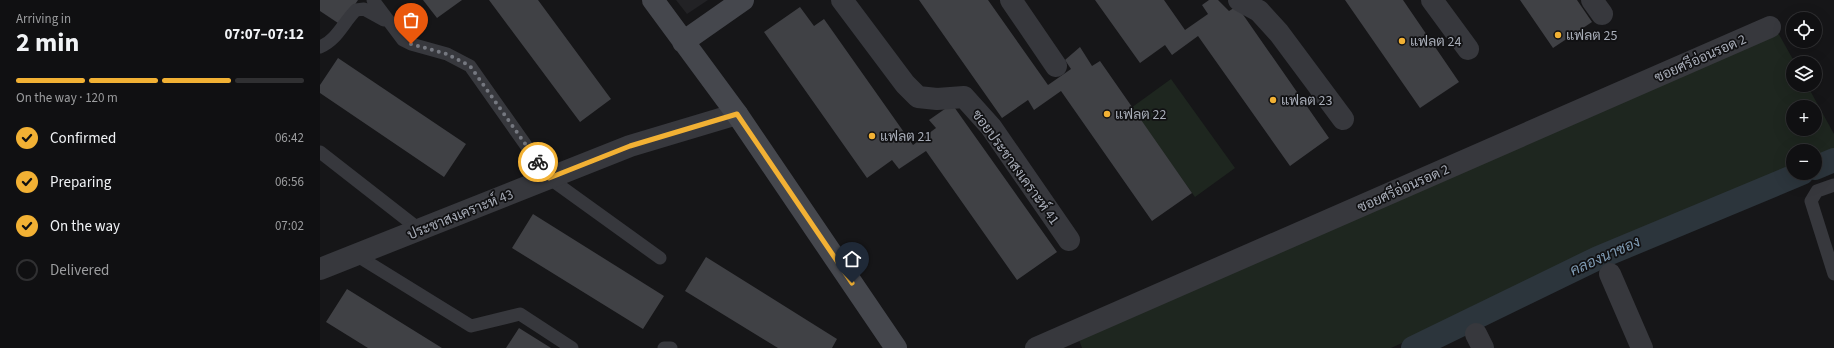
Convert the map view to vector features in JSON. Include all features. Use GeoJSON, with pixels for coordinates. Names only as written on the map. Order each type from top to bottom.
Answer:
{"type":"FeatureCollection","features":[{"type":"Feature","properties":{"kind":"street"},"geometry":{"type":"LineString","coordinates":[[653,0],[737,114],[896,348]]}},
{"type":"Feature","properties":{"kind":"street"},"geometry":{"type":"LineString","coordinates":[[683,42],[743,0]]}},
{"type":"Feature","properties":{"kind":"street","name":"ซอยประชาสงเคราะห์ 41"},"geometry":{"type":"LineString","coordinates":[[842,0],[905,84],[918,98],[964,98],[969,103],[991,128],[1069,240]]}},
{"type":"Feature","properties":{"kind":"street"},"geometry":{"type":"LineString","coordinates":[[1011,0],[1056,66]]}},
{"type":"Feature","properties":{"kind":"street"},"geometry":{"type":"LineString","coordinates":[[1239,0],[1259,12],[1279,33],[1343,119]]}},
{"type":"Feature","properties":{"kind":"street"},"geometry":{"type":"LineString","coordinates":[[1432,0],[1468,49]]}},
{"type":"Feature","properties":{"kind":"street","name":"ซอยศรีอ่อนรอด 2"},"geometry":{"type":"LineString","coordinates":[[1036,348],[1770,28]]}},
{"type":"Feature","properties":{"kind":"street","name":"ประชาสงเคราะห์ 43"},"geometry":{"type":"LineString","coordinates":[[320,270],[630,146],[737,114]]}},
{"type":"Feature","properties":{"kind":"street"},"geometry":{"type":"LineString","coordinates":[[1610,274],[1642,348]]}},
{"type":"Feature","properties":{"kind":"lane"},"geometry":{"type":"LineString","coordinates":[[373,0],[403,40],[411,44],[447,54],[470,66],[549,178],[660,258]]}},
{"type":"Feature","properties":{"kind":"lane"},"geometry":{"type":"LineString","coordinates":[[320,47],[333,40],[352,13],[360,9],[367,10],[391,24]]}},
{"type":"Feature","properties":{"kind":"lane"},"geometry":{"type":"LineString","coordinates":[[320,152],[420,230]]}},
{"type":"Feature","properties":{"kind":"lane"},"geometry":{"type":"LineString","coordinates":[[1834,185],[1817,192],[1811,201],[1834,274]]}},
{"type":"Feature","properties":{"kind":"lane"},"geometry":{"type":"LineString","coordinates":[[356,255],[471,326],[520,314],[572,348]]}},
{"type":"Feature","properties":{"kind":"lane"},"geometry":{"type":"LineString","coordinates":[[664,348],[671,348]]}},
{"type":"Feature","properties":{"kind":"shaded area"},"geometry":{"type":"Polygon","coordinates":[[[676,0],[708,0],[687,14],[676,0]]]}},
{"type":"Feature","properties":{"kind":"shaded area"},"geometry":{"type":"Polygon","coordinates":[[[1777,31],[1791,56],[1786,56],[1786,92],[1811,92],[1815,100],[1786,100],[1786,136],[1822,136],[1822,112],[1834,134],[1834,149],[1822,154],[1822,144],[1786,144],[1786,170],[1391,348],[1082,348],[1078,337],[1777,31]]]}},
{"type":"Feature","properties":{"kind":"shaded area"},"geometry":{"type":"Polygon","coordinates":[[[1171,79],[1235,168],[1195,197],[1131,108],[1171,79]]]}},
{"type":"Feature","properties":{"kind":"building"},"geometry":{"type":"Polygon","coordinates":[[[320,0],[358,0],[341,25],[320,11],[320,0]]]}},
{"type":"Feature","properties":{"kind":"building"},"geometry":{"type":"Polygon","coordinates":[[[423,0],[462,0],[437,18],[423,0]]]}},
{"type":"Feature","properties":{"kind":"building"},"geometry":{"type":"Polygon","coordinates":[[[489,0],[538,0],[611,99],[580,122],[489,0]]]}},
{"type":"Feature","properties":{"kind":"building","name":"แฟลต 22"},"geometry":{"type":"Polygon","coordinates":[[[919,0],[988,0],[1048,85],[1071,69],[1065,60],[1080,47],[1092,66],[1100,61],[1192,193],[1152,221],[1061,91],[1034,110],[1028,100],[1002,118],[919,0]]]}},
{"type":"Feature","properties":{"kind":"building","name":"แฟลต 23"},"geometry":{"type":"Polygon","coordinates":[[[1095,0],[1164,0],[1185,30],[1208,14],[1202,5],[1209,0],[1218,0],[1229,11],[1237,6],[1329,138],[1290,166],[1198,36],[1172,55],[1165,45],[1140,63],[1095,0]]]}},
{"type":"Feature","properties":{"kind":"building","name":"แฟลต 24"},"geometry":{"type":"Polygon","coordinates":[[[1345,0],[1403,0],[1459,82],[1420,108],[1345,0]]]}},
{"type":"Feature","properties":{"kind":"building","name":"แฟลต 25"},"geometry":{"type":"Polygon","coordinates":[[[1520,0],[1577,0],[1592,22],[1553,48],[1520,0]]]}},
{"type":"Feature","properties":{"kind":"building","name":"แฟลต 21"},"geometry":{"type":"Polygon","coordinates":[[[800,7],[814,26],[824,19],[913,145],[936,128],[929,120],[952,104],[1057,252],[1017,280],[926,151],[899,169],[892,160],[867,178],[764,32],[800,7]]]}},
{"type":"Feature","properties":{"kind":"building"},"geometry":{"type":"Polygon","coordinates":[[[338,58],[466,144],[444,177],[320,93],[320,85],[338,58]]]}},
{"type":"Feature","properties":{"kind":"building"},"geometry":{"type":"Polygon","coordinates":[[[533,214],[664,296],[643,329],[512,248],[533,214]]]}},
{"type":"Feature","properties":{"kind":"building"},"geometry":{"type":"Polygon","coordinates":[[[706,257],[837,339],[832,348],[778,348],[685,291],[706,257]]]}},
{"type":"Feature","properties":{"kind":"building"},"geometry":{"type":"Polygon","coordinates":[[[347,289],[442,348],[368,348],[326,322],[347,289]]]}},
{"type":"Feature","properties":{"kind":"building"},"geometry":{"type":"Polygon","coordinates":[[[519,328],[551,348],[506,348],[519,328]]]}},
{"type":"Feature","properties":{"kind":"waterway","name":"คลองนาซอง"},"geometry":{"type":"LineString","coordinates":[[1822,165],[1834,160]]}},
{"type":"Feature","properties":{"kind":"waterway","name":"คลองนาซอง"},"geometry":{"type":"LineString","coordinates":[[1413,348],[1598,258],[1786,180]]}},
{"type":"Feature","properties":{"kind":"way so far"},"geometry":{"type":"LineString","coordinates":[[411,44],[447,54],[470,66],[538,162]]}},
{"type":"Feature","properties":{"kind":"place","name":"แฟลต 25"},"geometry":{"type":"Point","coordinates":[1558,35]}},
{"type":"Feature","properties":{"kind":"place","name":"แฟลต 24"},"geometry":{"type":"Point","coordinates":[1402,41]}},
{"type":"Feature","properties":{"kind":"place","name":"แฟลต 23"},"geometry":{"type":"Point","coordinates":[1273,100]}},
{"type":"Feature","properties":{"kind":"place","name":"แฟลต 22"},"geometry":{"type":"Point","coordinates":[1107,114]}},
{"type":"Feature","properties":{"kind":"place","name":"แฟลต 21"},"geometry":{"type":"Point","coordinates":[872,136]}},
{"type":"Feature","properties":{"kind":"route"},"geometry":{"type":"LineString","coordinates":[[538,162],[549,178],[630,146],[737,114],[852,283]]}}]}
